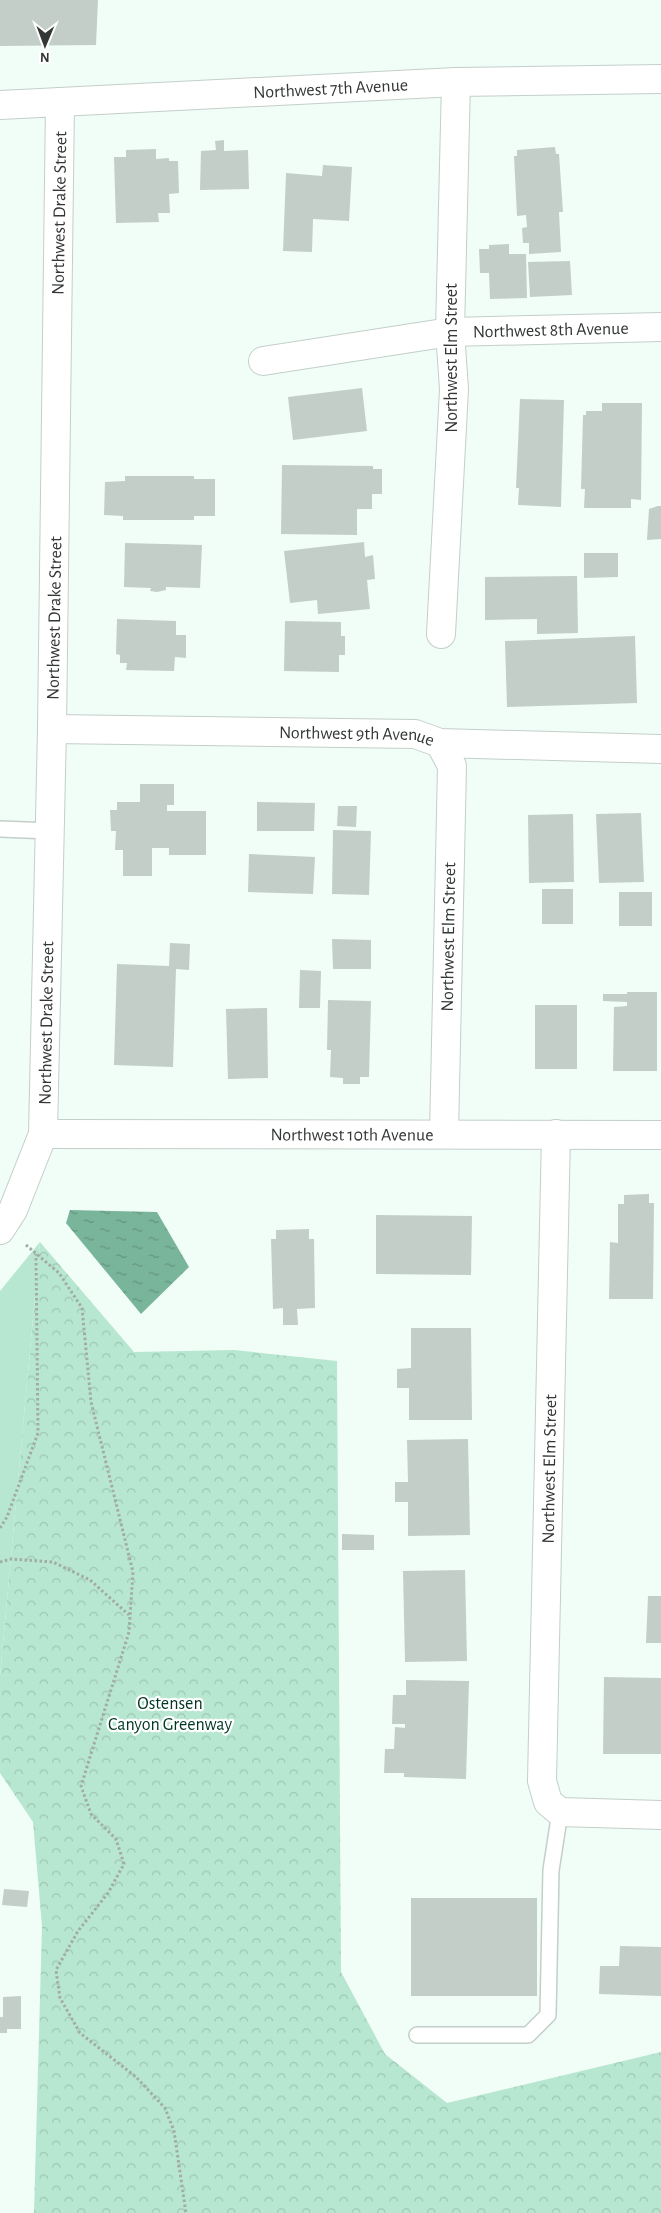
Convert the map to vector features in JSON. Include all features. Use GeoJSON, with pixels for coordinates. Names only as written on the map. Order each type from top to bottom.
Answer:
{"type":"FeatureCollection","features":[{"type":"Feature","properties":{"kind":"street","name":"Northwest 7th Avenue"},"geometry":{"type":"LineString","coordinates":[[0,105],[456,82],[661,79]]}},
{"type":"Feature","properties":{"kind":"street","name":"Northwest Elm Street"},"geometry":{"type":"LineString","coordinates":[[441,634],[454,389],[450,332],[456,82]]}},
{"type":"Feature","properties":{"kind":"street","name":"Northwest Drake Street"},"geometry":{"type":"LineString","coordinates":[[43,1134],[52,729],[60,102]]}},
{"type":"Feature","properties":{"kind":"street","name":"Northwest 8th Avenue"},"geometry":{"type":"LineString","coordinates":[[263,361],[450,332],[661,327]]}},
{"type":"Feature","properties":{"kind":"street","name":"Northwest 9th Avenue"},"geometry":{"type":"LineString","coordinates":[[52,729],[415,734],[440,743],[661,749]]}},
{"type":"Feature","properties":{"kind":"street","name":"Northwest Elm Street"},"geometry":{"type":"LineString","coordinates":[[440,743],[452,766],[444,1134]]}},
{"type":"Feature","properties":{"kind":"street","name":"Northwest 10th Avenue"},"geometry":{"type":"LineString","coordinates":[[43,1134],[661,1135]]}},
{"type":"Feature","properties":{"kind":"street"},"geometry":{"type":"LineString","coordinates":[[2,1227],[13,1210],[43,1134]]}},
{"type":"Feature","properties":{"kind":"street","name":"Northwest Elm Street"},"geometry":{"type":"LineString","coordinates":[[554,1807],[542,1781],[556,1134]]}},
{"type":"Feature","properties":{"kind":"street"},"geometry":{"type":"LineString","coordinates":[[554,1807],[661,1815]]}},
{"type":"Feature","properties":{"kind":"lane"},"geometry":{"type":"LineString","coordinates":[[0,829],[50,831]]}},
{"type":"Feature","properties":{"kind":"lane"},"geometry":{"type":"LineString","coordinates":[[417,2035],[528,2035],[548,2015],[554,1807]]}},
{"type":"Feature","properties":{"kind":"path"},"geometry":{"type":"LineString","coordinates":[[2,1227],[59,1274],[82,1308],[91,1402],[132,1572],[129,1632],[81,1786],[91,1814],[116,1839],[124,1864],[108,1893],[78,1932],[56,1970],[60,1998],[80,2033],[136,2077],[165,2108],[174,2131],[186,2213]]}},
{"type":"Feature","properties":{"kind":"path"},"geometry":{"type":"LineString","coordinates":[[0,1528],[7,1517],[38,1433],[36,1254]]}},
{"type":"Feature","properties":{"kind":"path"},"geometry":{"type":"LineString","coordinates":[[0,1562],[11,1559],[53,1562],[90,1580],[130,1615]]}},
{"type":"Feature","properties":{"kind":"green space","name":"Ostensen Canyon Greenway"},"geometry":{"type":"Polygon","coordinates":[[[40,1242],[134,1352],[234,1350],[337,1361],[341,1972],[385,2054],[447,2103],[661,2052],[661,2213],[34,2213],[42,1926],[33,1822],[0,1773],[0,1676],[40,1242]]]}},
{"type":"Feature","properties":{"kind":"green space"},"geometry":{"type":"Polygon","coordinates":[[[40,1242],[0,1676],[0,1291],[40,1242]]]}},
{"type":"Feature","properties":{"kind":"water"},"geometry":{"type":"Polygon","coordinates":[[[70,1210],[157,1212],[189,1267],[141,1314],[66,1223],[70,1210]]]}},
{"type":"Feature","properties":{"kind":"building"},"geometry":{"type":"Polygon","coordinates":[[[0,0],[98,0],[96,45],[0,46],[0,0]]]}},
{"type":"Feature","properties":{"kind":"building"},"geometry":{"type":"Polygon","coordinates":[[[224,140],[224,151],[248,150],[249,189],[200,190],[201,151],[216,150],[215,141],[224,140]]]}},
{"type":"Feature","properties":{"kind":"building"},"geometry":{"type":"Polygon","coordinates":[[[555,147],[556,154],[559,154],[563,212],[559,212],[561,252],[529,254],[529,243],[523,243],[522,228],[527,227],[526,215],[517,216],[514,156],[517,156],[517,150],[555,147]]]}},
{"type":"Feature","properties":{"kind":"building"},"geometry":{"type":"Polygon","coordinates":[[[156,149],[156,159],[169,158],[169,161],[178,161],[179,193],[169,194],[170,213],[158,213],[159,222],[116,223],[114,157],[126,157],[126,150],[156,149]]]}},
{"type":"Feature","properties":{"kind":"building"},"geometry":{"type":"Polygon","coordinates":[[[323,165],[352,167],[349,221],[313,219],[312,252],[283,251],[286,173],[322,176],[323,165]]]}},
{"type":"Feature","properties":{"kind":"building"},"geometry":{"type":"Polygon","coordinates":[[[509,244],[509,254],[526,254],[527,298],[490,299],[489,273],[480,273],[479,249],[489,249],[489,245],[509,244]]]}},
{"type":"Feature","properties":{"kind":"building"},"geometry":{"type":"Polygon","coordinates":[[[570,261],[572,295],[530,297],[528,262],[570,261]]]}},
{"type":"Feature","properties":{"kind":"building"},"geometry":{"type":"Polygon","coordinates":[[[362,388],[367,431],[293,440],[288,397],[362,388]]]}},
{"type":"Feature","properties":{"kind":"building"},"geometry":{"type":"Polygon","coordinates":[[[520,399],[564,400],[561,507],[518,505],[519,488],[516,488],[520,399]]]}},
{"type":"Feature","properties":{"kind":"building"},"geometry":{"type":"Polygon","coordinates":[[[602,403],[642,403],[641,500],[631,499],[631,508],[584,508],[585,489],[581,489],[583,415],[586,415],[586,411],[602,411],[602,403]]]}},
{"type":"Feature","properties":{"kind":"building"},"geometry":{"type":"Polygon","coordinates":[[[282,465],[373,466],[373,469],[382,469],[382,494],[372,494],[372,509],[357,509],[357,535],[281,534],[282,465]]]}},
{"type":"Feature","properties":{"kind":"building"},"geometry":{"type":"Polygon","coordinates":[[[125,476],[194,476],[194,479],[215,479],[215,516],[194,516],[194,520],[123,520],[123,516],[104,515],[105,482],[125,481],[125,476]]]}},
{"type":"Feature","properties":{"kind":"building"},"geometry":{"type":"Polygon","coordinates":[[[661,506],[661,539],[647,540],[649,509],[661,506]]]}},
{"type":"Feature","properties":{"kind":"building"},"geometry":{"type":"Polygon","coordinates":[[[364,542],[365,557],[373,555],[375,579],[367,580],[370,609],[318,614],[317,600],[290,603],[284,551],[364,542]]]}},
{"type":"Feature","properties":{"kind":"building"},"geometry":{"type":"Polygon","coordinates":[[[125,543],[202,545],[200,588],[166,587],[166,590],[157,592],[150,591],[151,588],[124,587],[125,543]]]}},
{"type":"Feature","properties":{"kind":"building"},"geometry":{"type":"Polygon","coordinates":[[[584,553],[618,553],[618,577],[584,578],[584,553]]]}},
{"type":"Feature","properties":{"kind":"building"},"geometry":{"type":"Polygon","coordinates":[[[577,576],[578,633],[537,634],[537,619],[485,620],[485,577],[577,576]]]}},
{"type":"Feature","properties":{"kind":"building"},"geometry":{"type":"Polygon","coordinates":[[[117,619],[176,621],[176,635],[186,635],[186,658],[175,657],[174,671],[126,670],[127,663],[120,663],[120,655],[116,654],[117,619]]]}},
{"type":"Feature","properties":{"kind":"building"},"geometry":{"type":"Polygon","coordinates":[[[285,621],[341,622],[341,636],[345,636],[345,655],[339,655],[339,672],[284,671],[285,621]]]}},
{"type":"Feature","properties":{"kind":"building"},"geometry":{"type":"Polygon","coordinates":[[[635,636],[637,703],[507,707],[505,641],[635,636]]]}},
{"type":"Feature","properties":{"kind":"building"},"geometry":{"type":"Polygon","coordinates":[[[140,784],[174,784],[174,805],[167,805],[167,811],[206,811],[206,855],[169,855],[169,848],[152,848],[152,876],[123,876],[123,850],[115,850],[116,831],[111,831],[110,810],[117,810],[117,802],[140,802],[140,784]]]}},
{"type":"Feature","properties":{"kind":"building"},"geometry":{"type":"Polygon","coordinates":[[[257,802],[315,803],[314,831],[257,831],[257,802]]]}},
{"type":"Feature","properties":{"kind":"building"},"geometry":{"type":"Polygon","coordinates":[[[338,806],[357,806],[356,827],[337,826],[338,806]]]}},
{"type":"Feature","properties":{"kind":"building"},"geometry":{"type":"Polygon","coordinates":[[[641,813],[644,882],[599,883],[596,814],[641,813]]]}},
{"type":"Feature","properties":{"kind":"building"},"geometry":{"type":"Polygon","coordinates":[[[573,814],[574,882],[529,883],[528,815],[573,814]]]}},
{"type":"Feature","properties":{"kind":"building"},"geometry":{"type":"Polygon","coordinates":[[[333,830],[371,831],[369,895],[332,894],[333,830]]]}},
{"type":"Feature","properties":{"kind":"building"},"geometry":{"type":"Polygon","coordinates":[[[249,854],[315,857],[313,894],[248,892],[249,854]]]}},
{"type":"Feature","properties":{"kind":"building"},"geometry":{"type":"Polygon","coordinates":[[[542,889],[573,889],[573,924],[542,924],[542,889]]]}},
{"type":"Feature","properties":{"kind":"building"},"geometry":{"type":"Polygon","coordinates":[[[619,892],[652,892],[652,926],[619,926],[619,892]]]}},
{"type":"Feature","properties":{"kind":"building"},"geometry":{"type":"Polygon","coordinates":[[[332,939],[371,940],[371,969],[333,969],[332,939]]]}},
{"type":"Feature","properties":{"kind":"building"},"geometry":{"type":"Polygon","coordinates":[[[170,943],[190,944],[189,970],[176,969],[173,1067],[114,1065],[117,964],[169,966],[170,943]]]}},
{"type":"Feature","properties":{"kind":"building"},"geometry":{"type":"Polygon","coordinates":[[[300,970],[321,971],[320,1008],[299,1008],[300,970]]]}},
{"type":"Feature","properties":{"kind":"building"},"geometry":{"type":"Polygon","coordinates":[[[627,992],[657,992],[657,1071],[613,1071],[614,1007],[627,1006],[627,1002],[603,1001],[603,994],[627,994],[627,992]]]}},
{"type":"Feature","properties":{"kind":"building"},"geometry":{"type":"Polygon","coordinates":[[[328,1000],[371,1001],[369,1077],[360,1077],[360,1084],[343,1084],[343,1078],[330,1077],[331,1050],[327,1050],[328,1000]]]}},
{"type":"Feature","properties":{"kind":"building"},"geometry":{"type":"Polygon","coordinates":[[[535,1005],[577,1005],[577,1069],[535,1069],[535,1005]]]}},
{"type":"Feature","properties":{"kind":"building"},"geometry":{"type":"Polygon","coordinates":[[[267,1008],[268,1078],[228,1079],[226,1009],[267,1008]]]}},
{"type":"Feature","properties":{"kind":"building"},"geometry":{"type":"Polygon","coordinates":[[[649,1194],[649,1203],[654,1203],[653,1299],[609,1299],[610,1242],[618,1243],[618,1204],[624,1204],[624,1195],[649,1194]]]}},
{"type":"Feature","properties":{"kind":"building"},"geometry":{"type":"Polygon","coordinates":[[[376,1215],[472,1216],[471,1275],[376,1274],[376,1215]]]}},
{"type":"Feature","properties":{"kind":"building"},"geometry":{"type":"Polygon","coordinates":[[[309,1229],[309,1239],[314,1239],[315,1308],[297,1309],[298,1325],[283,1325],[283,1308],[273,1309],[271,1239],[276,1239],[276,1230],[309,1229]]]}},
{"type":"Feature","properties":{"kind":"building"},"geometry":{"type":"Polygon","coordinates":[[[411,1328],[471,1328],[472,1420],[409,1420],[409,1388],[397,1388],[397,1369],[411,1368],[411,1328]]]}},
{"type":"Feature","properties":{"kind":"building"},"geometry":{"type":"Polygon","coordinates":[[[468,1439],[470,1535],[408,1536],[408,1502],[395,1502],[395,1482],[408,1482],[407,1440],[468,1439]]]}},
{"type":"Feature","properties":{"kind":"building"},"geometry":{"type":"Polygon","coordinates":[[[342,1534],[374,1535],[374,1550],[342,1550],[342,1534]]]}},
{"type":"Feature","properties":{"kind":"building"},"geometry":{"type":"Polygon","coordinates":[[[465,1570],[467,1661],[405,1662],[403,1571],[465,1570]]]}},
{"type":"Feature","properties":{"kind":"building"},"geometry":{"type":"Polygon","coordinates":[[[648,1596],[661,1596],[661,1643],[646,1643],[648,1596]]]}},
{"type":"Feature","properties":{"kind":"building"},"geometry":{"type":"Polygon","coordinates":[[[604,1677],[661,1678],[661,1754],[603,1754],[604,1677]]]}},
{"type":"Feature","properties":{"kind":"building"},"geometry":{"type":"Polygon","coordinates":[[[406,1680],[469,1681],[466,1779],[404,1777],[404,1773],[384,1773],[385,1749],[394,1749],[395,1727],[405,1728],[405,1724],[392,1724],[393,1695],[406,1695],[406,1680]]]}},
{"type":"Feature","properties":{"kind":"building"},"geometry":{"type":"Polygon","coordinates":[[[4,1889],[29,1891],[27,1907],[2,1905],[4,1889]]]}},
{"type":"Feature","properties":{"kind":"building"},"geometry":{"type":"Polygon","coordinates":[[[411,1898],[537,1898],[537,1996],[411,1996],[411,1898]]]}},
{"type":"Feature","properties":{"kind":"building"},"geometry":{"type":"Polygon","coordinates":[[[620,1946],[661,1947],[661,1996],[599,1994],[600,1966],[619,1966],[620,1946]]]}},
{"type":"Feature","properties":{"kind":"building"},"geometry":{"type":"Polygon","coordinates":[[[21,1996],[21,2029],[7,2029],[7,2033],[0,2033],[0,2017],[3,2017],[3,1997],[21,1996]]]}}]}
